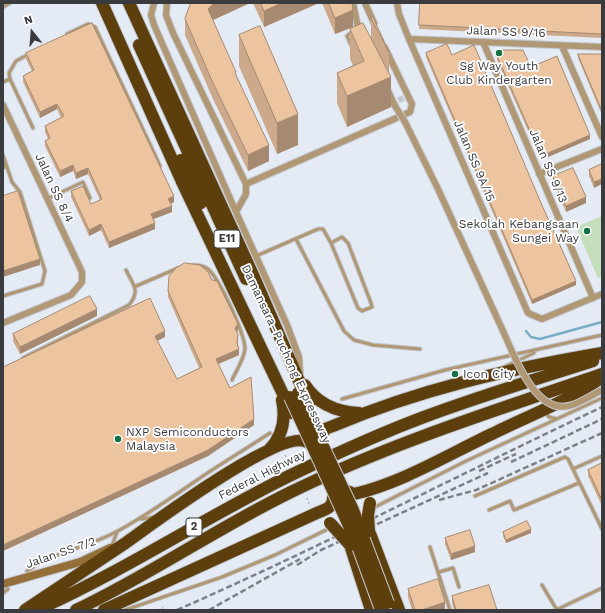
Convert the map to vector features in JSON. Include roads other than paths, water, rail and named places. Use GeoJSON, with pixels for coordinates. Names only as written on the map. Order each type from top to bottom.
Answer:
{"type":"FeatureCollection","features":[{"type":"Feature","properties":{"kind":"highway"},"geometry":{"type":"LineString","coordinates":[[102,3],[183,184],[280,389],[295,416],[322,436],[344,496],[341,520],[371,610]]}},
{"type":"Feature","properties":{"kind":"highway","name":"Damansara–Puchong Expressway"},"geometry":{"type":"LineString","coordinates":[[108,3],[152,87],[352,510],[391,610]]}},
{"type":"Feature","properties":{"kind":"highway","name":"Damansara–Puchong Expressway"},"geometry":{"type":"LineString","coordinates":[[122,3],[152,87],[356,541],[382,610]]}},
{"type":"Feature","properties":{"kind":"highway"},"geometry":{"type":"LineString","coordinates":[[25,610],[143,524],[164,515],[208,485],[269,450],[303,441],[310,427],[311,410],[290,360],[254,277],[129,3]]}},
{"type":"Feature","properties":{"kind":"highway"},"geometry":{"type":"LineString","coordinates":[[322,436],[325,429],[362,413],[423,392],[494,373],[602,353]]}},
{"type":"Feature","properties":{"kind":"highway","name":"Federal Highway"},"geometry":{"type":"LineString","coordinates":[[37,610],[80,591],[241,501],[353,446],[424,417],[494,392],[602,358]]}},
{"type":"Feature","properties":{"kind":"highway"},"geometry":{"type":"LineString","coordinates":[[290,360],[310,393],[322,403],[346,412],[362,413]]}},
{"type":"Feature","properties":{"kind":"highway","name":"2"},"geometry":{"type":"LineString","coordinates":[[76,610],[290,493],[350,464],[472,418],[602,374]]}},
{"type":"Feature","properties":{"kind":"highway"},"geometry":{"type":"LineString","coordinates":[[104,610],[136,597],[303,520],[330,506],[344,496],[390,483],[587,388],[602,377]]}},
{"type":"Feature","properties":{"kind":"highway"},"geometry":{"type":"LineString","coordinates":[[269,450],[278,439],[284,421],[280,389]]}},
{"type":"Feature","properties":{"kind":"highway"},"geometry":{"type":"LineString","coordinates":[[303,441],[344,496],[358,508],[370,533],[399,610]]}},
{"type":"Feature","properties":{"kind":"highway"},"geometry":{"type":"LineString","coordinates":[[370,533],[368,507],[379,491],[390,483]]}},
{"type":"Feature","properties":{"kind":"highway"},"geometry":{"type":"LineString","coordinates":[[303,520],[315,519],[334,524],[350,547]]}},
{"type":"Feature","properties":{"kind":"street"},"geometry":{"type":"LineString","coordinates":[[154,3],[152,15],[154,25],[296,346],[301,377]]}},
{"type":"Feature","properties":{"kind":"street"},"geometry":{"type":"LineString","coordinates":[[167,3],[166,15],[173,33],[246,184],[246,194],[236,212]]}},
{"type":"Feature","properties":{"kind":"street"},"geometry":{"type":"LineString","coordinates":[[353,3],[358,30],[362,40]]}},
{"type":"Feature","properties":{"kind":"street"},"geometry":{"type":"LineString","coordinates":[[365,3],[378,32]]}},
{"type":"Feature","properties":{"kind":"street","name":"Jalan SS 9A/15"},"geometry":{"type":"LineString","coordinates":[[397,3],[399,14],[409,39],[528,313],[542,319],[593,298]]}},
{"type":"Feature","properties":{"kind":"street"},"geometry":{"type":"LineString","coordinates":[[246,184],[410,112],[412,104],[381,39]]}},
{"type":"Feature","properties":{"kind":"street","name":"Jalan SS 9/16"},"geometry":{"type":"LineString","coordinates":[[409,39],[602,47]]}},
{"type":"Feature","properties":{"kind":"street","name":"Jalan SS 9/13"},"geometry":{"type":"LineString","coordinates":[[482,42],[593,298]]}},
{"type":"Feature","properties":{"kind":"street"},"geometry":{"type":"LineString","coordinates":[[562,46],[602,137]]}},
{"type":"Feature","properties":{"kind":"street"},"geometry":{"type":"LineString","coordinates":[[385,85],[395,106],[413,136],[503,331],[524,375],[534,390],[545,402],[557,406],[571,406],[602,390]]}},
{"type":"Feature","properties":{"kind":"street","name":"Jalan SS 8/4"},"geometry":{"type":"LineString","coordinates":[[3,105],[82,272],[82,282],[72,295],[3,323]]}},
{"type":"Feature","properties":{"kind":"street"},"geometry":{"type":"LineString","coordinates":[[540,174],[602,149]]}},
{"type":"Feature","properties":{"kind":"street"},"geometry":{"type":"LineString","coordinates":[[593,298],[602,294]]}},
{"type":"Feature","properties":{"kind":"street","name":"Jalan SS 7/2"},"geometry":{"type":"LineString","coordinates":[[6,586],[80,562],[111,548],[143,524]]}},
{"type":"Feature","properties":{"kind":"lane"},"geometry":{"type":"LineString","coordinates":[[3,7],[10,3]]}},
{"type":"Feature","properties":{"kind":"lane"},"geometry":{"type":"LineString","coordinates":[[62,37],[88,24],[95,27],[160,166]]}},
{"type":"Feature","properties":{"kind":"lane"},"geometry":{"type":"LineString","coordinates":[[354,49],[348,36],[350,32],[358,30]]}},
{"type":"Feature","properties":{"kind":"lane"},"geometry":{"type":"LineString","coordinates":[[33,128],[10,79],[9,72],[16,61],[35,51]]}},
{"type":"Feature","properties":{"kind":"lane"},"geometry":{"type":"LineString","coordinates":[[3,82],[10,79]]}},
{"type":"Feature","properties":{"kind":"lane"},"geometry":{"type":"LineString","coordinates":[[3,154],[12,182],[20,192],[45,271],[42,284],[3,296]]}},
{"type":"Feature","properties":{"kind":"lane"},"geometry":{"type":"LineString","coordinates":[[47,199],[83,182],[90,198]]}},
{"type":"Feature","properties":{"kind":"lane"},"geometry":{"type":"LineString","coordinates":[[256,256],[318,228],[323,230],[331,243],[358,308],[362,311],[369,309],[372,307],[371,303],[348,243],[342,237],[331,243]]}},
{"type":"Feature","properties":{"kind":"lane"},"geometry":{"type":"LineString","coordinates":[[296,239],[344,331],[354,340],[373,345],[420,349]]}},
{"type":"Feature","properties":{"kind":"lane"},"geometry":{"type":"LineString","coordinates":[[192,265],[199,265],[208,269],[222,291],[240,328],[245,350],[232,380]]}},
{"type":"Feature","properties":{"kind":"lane"},"geometry":{"type":"LineString","coordinates":[[134,287],[172,269],[185,266]]}},
{"type":"Feature","properties":{"kind":"lane"},"geometry":{"type":"LineString","coordinates":[[18,360],[129,305],[136,297],[134,287],[126,270]]}},
{"type":"Feature","properties":{"kind":"lane"},"geometry":{"type":"LineString","coordinates":[[342,399],[445,370],[543,350],[602,335]]}},
{"type":"Feature","properties":{"kind":"lane"},"geometry":{"type":"LineString","coordinates":[[494,373],[520,358],[543,350]]}},
{"type":"Feature","properties":{"kind":"lane"},"geometry":{"type":"LineString","coordinates":[[368,507],[602,398]]}},
{"type":"Feature","properties":{"kind":"lane"},"geometry":{"type":"LineString","coordinates":[[543,410],[550,417],[557,420]]}},
{"type":"Feature","properties":{"kind":"lane"},"geometry":{"type":"LineString","coordinates":[[27,571],[41,561],[58,553],[98,541],[117,532],[143,524],[270,433]]}},
{"type":"Feature","properties":{"kind":"lane"},"geometry":{"type":"LineString","coordinates":[[573,469],[602,456]]}},
{"type":"Feature","properties":{"kind":"lane"},"geometry":{"type":"LineString","coordinates":[[475,496],[562,457],[568,459],[602,529]]}},
{"type":"Feature","properties":{"kind":"lane"},"geometry":{"type":"LineString","coordinates":[[489,510],[510,501],[514,510],[579,482]]}},
{"type":"Feature","properties":{"kind":"lane"},"geometry":{"type":"LineString","coordinates":[[344,521],[358,515]]}},
{"type":"Feature","properties":{"kind":"lane"},"geometry":{"type":"LineString","coordinates":[[125,610],[222,577],[275,555],[334,524]]}},
{"type":"Feature","properties":{"kind":"lane"},"geometry":{"type":"LineString","coordinates":[[111,548],[117,532]]}},
{"type":"Feature","properties":{"kind":"lane"},"geometry":{"type":"LineString","coordinates":[[430,547],[450,610]]}},
{"type":"Feature","properties":{"kind":"lane"},"geometry":{"type":"LineString","coordinates":[[439,572],[453,568],[459,587]]}},
{"type":"Feature","properties":{"kind":"lane"},"geometry":{"type":"LineString","coordinates":[[542,585],[556,610],[602,588]]}},
{"type":"Feature","properties":{"kind":"lane"},"geometry":{"type":"LineString","coordinates":[[3,593],[6,586]]}},
{"type":"Feature","properties":{"kind":"lane"},"geometry":{"type":"LineString","coordinates":[[125,610],[136,597]]}},
{"type":"Feature","properties":{"kind":"waterway"},"geometry":{"type":"LineString","coordinates":[[526,331],[531,337],[540,339],[602,322]]}},
{"type":"Feature","properties":{"kind":"tunnel"},"geometry":{"type":"LineString","coordinates":[[390,104],[408,96]]}},
{"type":"Feature","properties":{"kind":"railway"},"geometry":{"type":"LineString","coordinates":[[177,610],[337,536],[602,407]]}},
{"type":"Feature","properties":{"kind":"railway"},"geometry":{"type":"LineString","coordinates":[[511,462],[602,419]]}},
{"type":"Feature","properties":{"kind":"railway"},"geometry":{"type":"LineString","coordinates":[[439,500],[476,490],[602,433]]}},
{"type":"Feature","properties":{"kind":"railway"},"geometry":{"type":"LineString","coordinates":[[479,471],[516,454]]}},
{"type":"Feature","properties":{"kind":"railway"},"geometry":{"type":"LineString","coordinates":[[297,565],[321,550],[488,473]]}},
{"type":"Feature","properties":{"kind":"railway"},"geometry":{"type":"LineString","coordinates":[[209,610],[300,559]]}},
{"type":"Feature","properties":{"kind":"place","name":"Sg Way Youth Club Kindergarten"},"geometry":{"type":"Point","coordinates":[499,53]}},
{"type":"Feature","properties":{"kind":"place","name":"Sekolah Kebangsaan Sungei Way"},"geometry":{"type":"Point","coordinates":[587,231]}},
{"type":"Feature","properties":{"kind":"place","name":"Icon City"},"geometry":{"type":"Point","coordinates":[455,374]}},
{"type":"Feature","properties":{"kind":"place","name":"NXP Semiconductors Malaysia"},"geometry":{"type":"Point","coordinates":[118,439]}}]}
